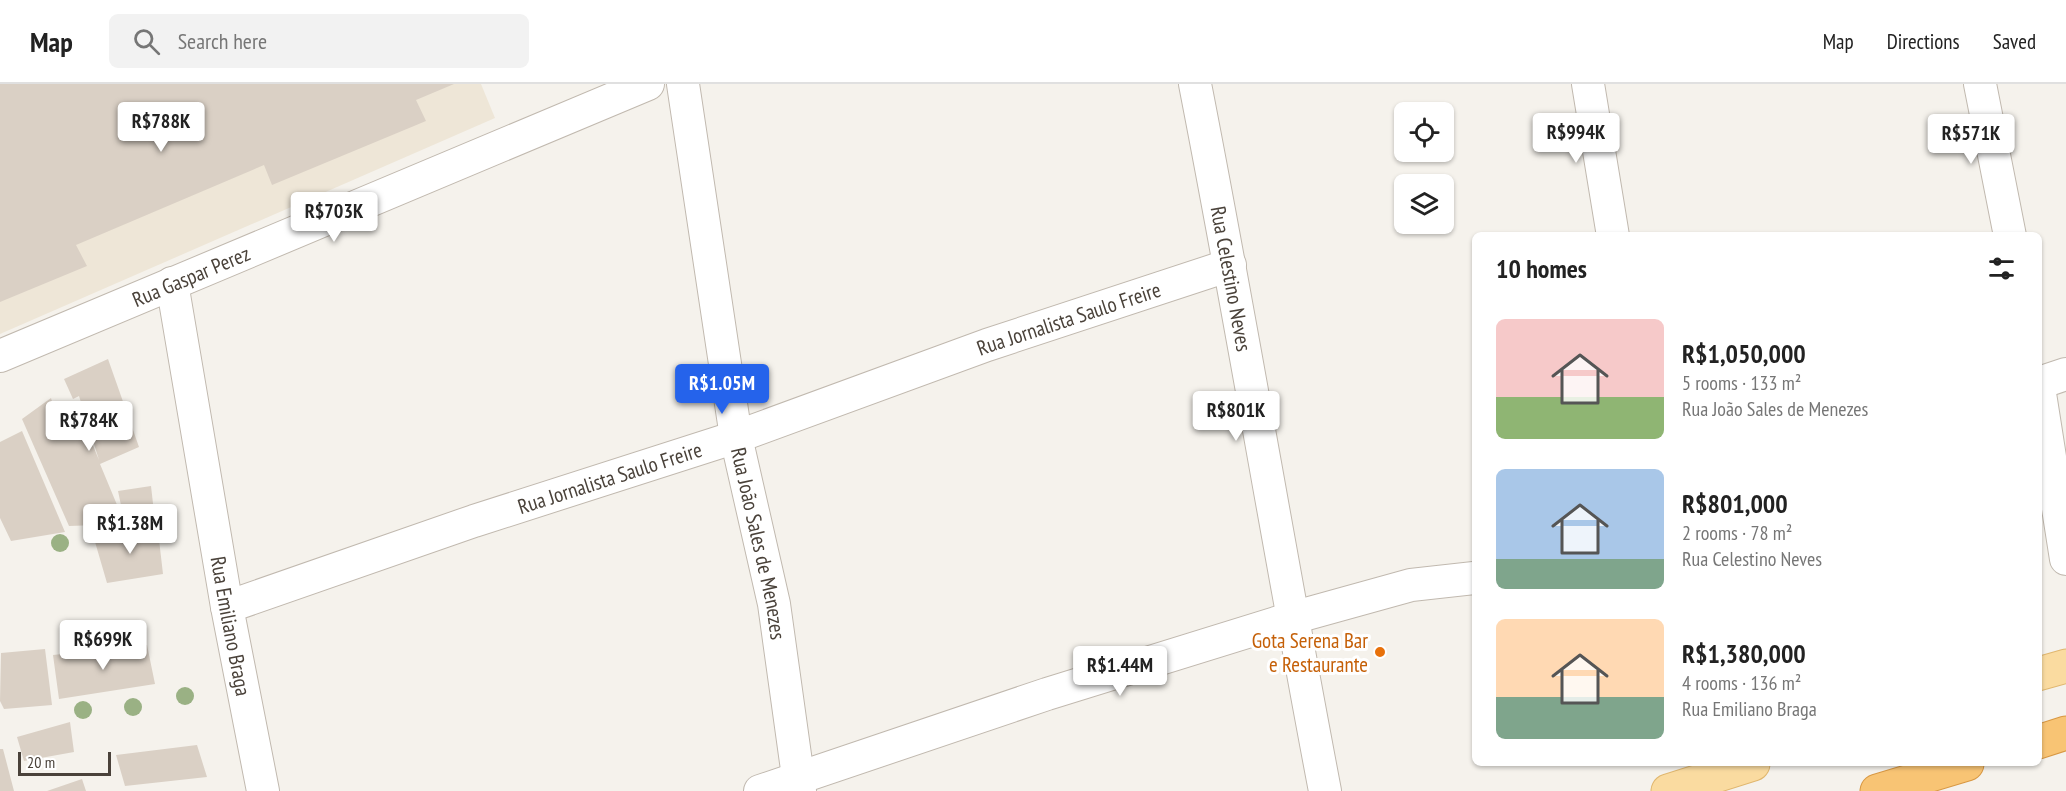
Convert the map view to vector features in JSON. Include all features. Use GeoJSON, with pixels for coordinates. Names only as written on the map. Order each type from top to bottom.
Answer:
{"type":"FeatureCollection","features":[{"type":"Feature","properties":{"kind":"highway"},"geometry":{"type":"LineString","coordinates":[[2042,741],[2066,733]]}},
{"type":"Feature","properties":{"kind":"highway"},"geometry":{"type":"LineString","coordinates":[[1877,791],[1960,766]]}},
{"type":"Feature","properties":{"kind":"main road"},"geometry":{"type":"LineString","coordinates":[[2042,673],[2066,666]]}},
{"type":"Feature","properties":{"kind":"main road"},"geometry":{"type":"LineString","coordinates":[[1668,791],[1747,766]]}},
{"type":"Feature","properties":{"kind":"street","name":"Rua Gaspar Perez"},"geometry":{"type":"LineString","coordinates":[[0,356],[648,84]]}},
{"type":"Feature","properties":{"kind":"street","name":"Rua João Sales de Menezes"},"geometry":{"type":"LineString","coordinates":[[683,84],[736,437],[774,604],[798,785]]}},
{"type":"Feature","properties":{"kind":"street","name":"Rua Celestino Neves"},"geometry":{"type":"LineString","coordinates":[[1195,84],[1325,791]]}},
{"type":"Feature","properties":{"kind":"street"},"geometry":{"type":"LineString","coordinates":[[1588,84],[1612,232]]}},
{"type":"Feature","properties":{"kind":"street"},"geometry":{"type":"LineString","coordinates":[[1980,84],[2009,232]]}},
{"type":"Feature","properties":{"kind":"street","name":"Rua Jornalista Saulo Freire"},"geometry":{"type":"LineString","coordinates":[[227,607],[474,521],[736,437],[987,345],[1230,265]]}},
{"type":"Feature","properties":{"kind":"street","name":"Rua Emiliano Braga"},"geometry":{"type":"LineString","coordinates":[[172,283],[227,607],[263,791]]}},
{"type":"Feature","properties":{"kind":"street"},"geometry":{"type":"LineString","coordinates":[[2042,381],[2066,374]]}},
{"type":"Feature","properties":{"kind":"street"},"geometry":{"type":"LineString","coordinates":[[2042,402],[2066,559]]}},
{"type":"Feature","properties":{"kind":"street"},"geometry":{"type":"LineString","coordinates":[[760,791],[798,785],[1047,694],[1292,618],[1411,585],[1472,578]]}},
{"type":"Feature","properties":{"kind":"shaded area"},"geometry":{"type":"Polygon","coordinates":[[[0,84],[481,84],[495,118],[0,334],[0,84]]]}},
{"type":"Feature","properties":{"kind":"building"},"geometry":{"type":"Polygon","coordinates":[[[0,84],[454,84],[416,100],[426,121],[272,185],[264,165],[76,245],[87,266],[0,302],[0,84]]]}},
{"type":"Feature","properties":{"kind":"building"},"geometry":{"type":"Polygon","coordinates":[[[108,359],[139,447],[100,464],[125,524],[69,526],[22,419],[51,398],[57,419],[77,407],[99,460],[79,396],[73,399],[64,379],[108,359]]]}},
{"type":"Feature","properties":{"kind":"building"},"geometry":{"type":"Polygon","coordinates":[[[22,431],[65,532],[11,541],[0,518],[0,442],[22,431]]]}},
{"type":"Feature","properties":{"kind":"building"},"geometry":{"type":"Polygon","coordinates":[[[151,486],[155,521],[125,524],[118,491],[151,486]]]}},
{"type":"Feature","properties":{"kind":"building"},"geometry":{"type":"Polygon","coordinates":[[[158,531],[163,574],[107,583],[93,535],[158,531]]]}},
{"type":"Feature","properties":{"kind":"building"},"geometry":{"type":"Polygon","coordinates":[[[147,645],[155,684],[59,699],[53,655],[147,645]]]}},
{"type":"Feature","properties":{"kind":"building"},"geometry":{"type":"Polygon","coordinates":[[[45,649],[52,705],[4,709],[0,701],[1,653],[45,649]]]}},
{"type":"Feature","properties":{"kind":"building"},"geometry":{"type":"Polygon","coordinates":[[[70,722],[74,752],[24,761],[17,737],[70,722]]]}},
{"type":"Feature","properties":{"kind":"building"},"geometry":{"type":"Polygon","coordinates":[[[197,745],[207,777],[125,786],[116,755],[197,745]]]}},
{"type":"Feature","properties":{"kind":"building"},"geometry":{"type":"Polygon","coordinates":[[[0,749],[3,749],[14,791],[0,791],[0,749]]]}},
{"type":"Feature","properties":{"kind":"building"},"geometry":{"type":"Polygon","coordinates":[[[82,779],[86,791],[47,791],[82,779]]]}},
{"type":"Feature","properties":{"kind":"place","name":"Gota Serena Bar e Restaurante"},"geometry":{"type":"Point","coordinates":[1380,652]}}]}
